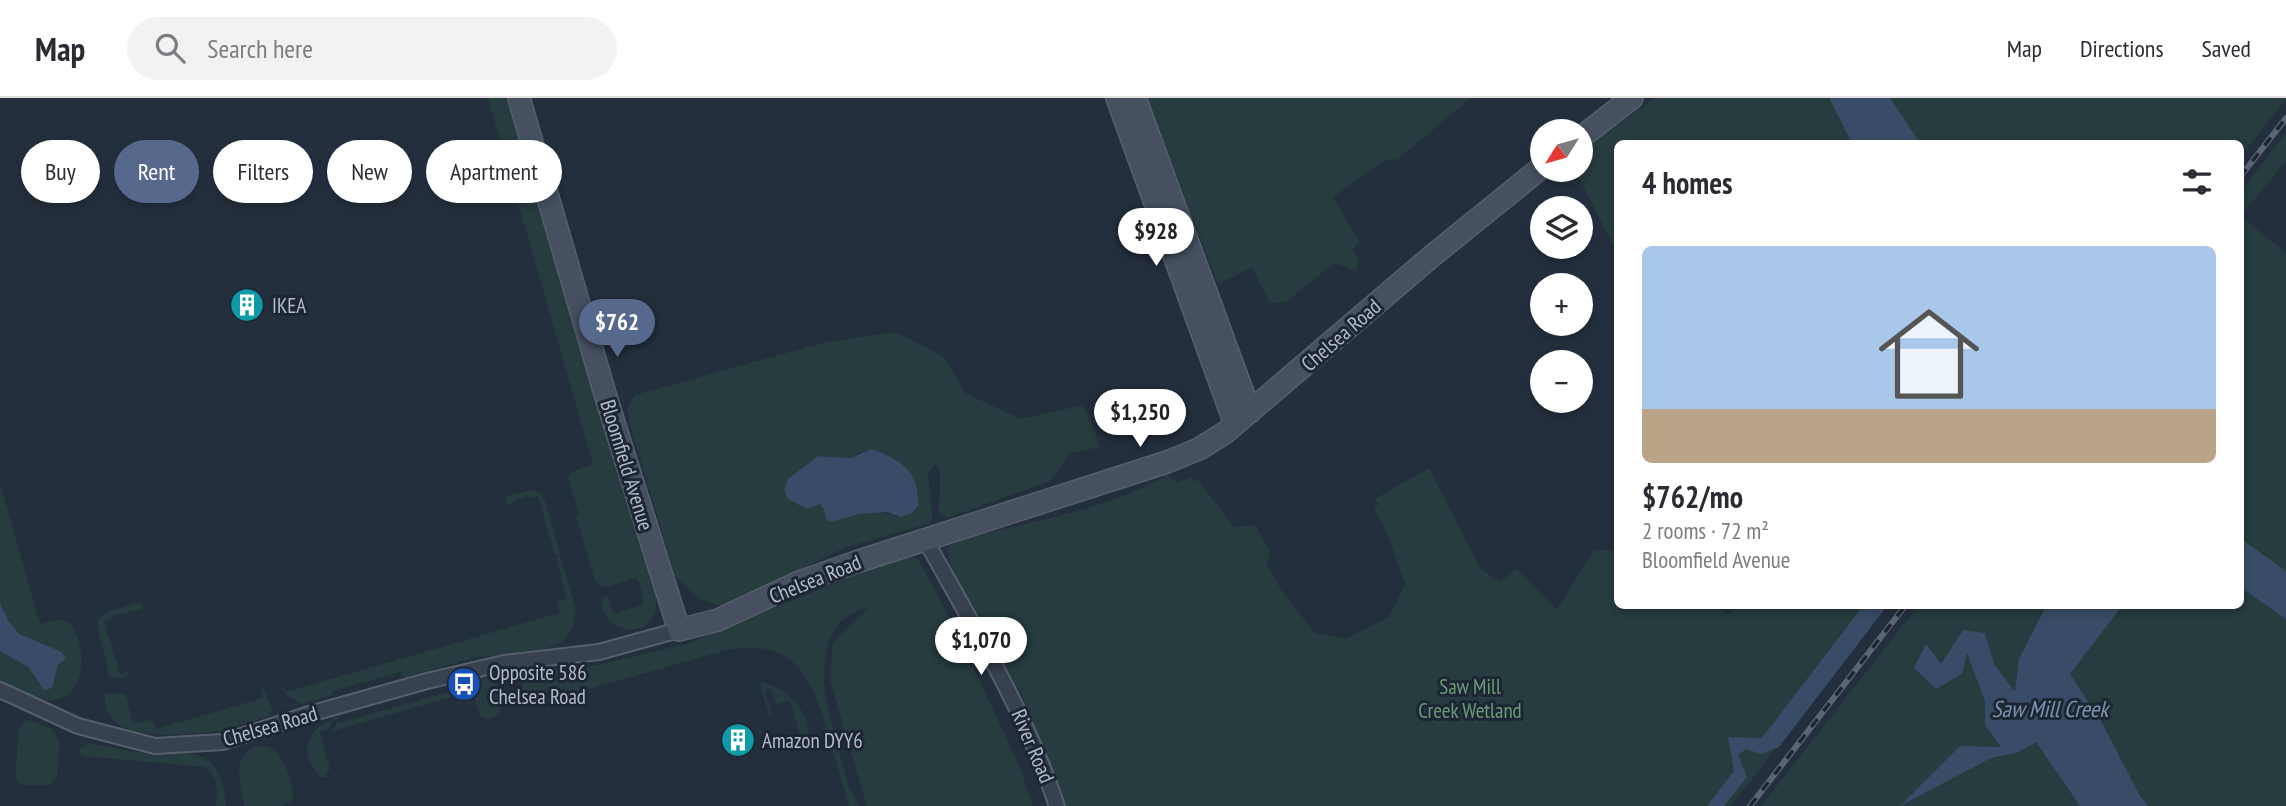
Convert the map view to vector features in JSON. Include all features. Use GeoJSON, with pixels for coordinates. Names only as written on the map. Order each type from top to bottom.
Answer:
{"type":"FeatureCollection","features":[{"type":"Feature","properties":{"kind":"street","name":"Bloomfield Avenue"},"geometry":{"type":"LineString","coordinates":[[519,98],[606,397],[679,630]]}},
{"type":"Feature","properties":{"kind":"street"},"geometry":{"type":"LineString","coordinates":[[1117,98],[1166,208],[1243,418]]}},
{"type":"Feature","properties":{"kind":"street"},"geometry":{"type":"LineString","coordinates":[[1135,98],[1166,208]]}},
{"type":"Feature","properties":{"kind":"street"},"geometry":{"type":"LineString","coordinates":[[1593,128],[1632,98]]}},
{"type":"Feature","properties":{"kind":"street","name":"Chelsea Road"},"geometry":{"type":"LineString","coordinates":[[0,691],[78,726],[155,746],[223,742],[427,681],[504,663],[599,652],[718,620],[797,583],[1167,462],[1199,449],[1243,418],[1432,256],[1530,177]]}},
{"type":"Feature","properties":{"kind":"street","name":"River Road"},"geometry":{"type":"LineString","coordinates":[[925,539],[1009,690],[1057,806]]}},
{"type":"Feature","properties":{"kind":"green space"},"geometry":{"type":"Polygon","coordinates":[[[488,98],[510,98],[522,140],[500,140],[488,98]]]}},
{"type":"Feature","properties":{"kind":"green space"},"geometry":{"type":"Polygon","coordinates":[[[1146,98],[1471,98],[1398,159],[1384,161],[1333,197],[1360,242],[1352,249],[1359,260],[1356,270],[1334,263],[1286,302],[1270,303],[1252,267],[1218,284],[1146,98]]]}},
{"type":"Feature","properties":{"kind":"green space"},"geometry":{"type":"Polygon","coordinates":[[[1655,98],[1849,98],[1880,140],[1614,140],[1614,247],[1593,206],[1593,196],[1588,196],[1581,182],[1593,182],[1593,143],[1655,98]]]}},
{"type":"Feature","properties":{"kind":"green space"},"geometry":{"type":"Polygon","coordinates":[[[1884,98],[2286,98],[2244,152],[2244,140],[1911,140],[1884,98]]]}},
{"type":"Feature","properties":{"kind":"green space"},"geometry":{"type":"Polygon","coordinates":[[[2286,133],[2286,161],[2244,212],[2244,187],[2286,133]]]}},
{"type":"Feature","properties":{"kind":"green space"},"geometry":{"type":"Polygon","coordinates":[[[518,203],[541,203],[655,589],[656,608],[651,620],[643,627],[632,630],[611,621],[604,612],[602,599],[607,594],[613,614],[642,605],[644,601],[639,581],[635,578],[603,588],[595,581],[576,516],[579,514],[568,477],[574,471],[593,464],[518,203]]]}},
{"type":"Feature","properties":{"kind":"green space"},"geometry":{"type":"Polygon","coordinates":[[[2244,218],[2286,253],[2286,806],[1761,806],[1916,609],[2244,609],[2244,218]]]}},
{"type":"Feature","properties":{"kind":"green space"},"geometry":{"type":"Polygon","coordinates":[[[896,332],[944,357],[965,393],[1021,419],[1083,405],[1101,447],[1070,453],[1050,481],[947,518],[939,512],[940,475],[938,466],[934,465],[928,473],[931,523],[844,548],[725,607],[700,599],[675,576],[629,422],[627,407],[635,395],[826,342],[896,332]],[[860,452],[851,458],[818,456],[788,479],[813,506],[820,504],[824,508],[827,519],[831,522],[866,513],[901,517],[860,452]]]}},
{"type":"Feature","properties":{"kind":"green space","name":"Saw Mill Creek Wetland"},"geometry":{"type":"Polygon","coordinates":[[[1429,468],[1480,568],[1499,582],[1517,569],[1557,610],[1594,550],[1614,550],[1614,609],[1719,609],[1727,615],[1735,609],[1884,609],[1731,806],[1062,806],[1022,696],[952,573],[947,548],[961,539],[1094,506],[1145,487],[1167,475],[1177,483],[1191,477],[1193,481],[1197,479],[1234,527],[1255,525],[1270,551],[1267,565],[1283,593],[1315,633],[1345,639],[1389,617],[1405,584],[1387,533],[1374,508],[1378,505],[1375,499],[1429,468]]]}},
{"type":"Feature","properties":{"kind":"green space"},"geometry":{"type":"Polygon","coordinates":[[[0,483],[40,624],[59,619],[71,624],[77,636],[81,663],[79,676],[75,687],[67,695],[55,700],[35,699],[0,681],[0,651],[28,667],[44,690],[52,687],[62,652],[19,634],[0,603],[0,483]]]}},
{"type":"Feature","properties":{"kind":"green space"},"geometry":{"type":"Polygon","coordinates":[[[532,490],[540,493],[545,500],[560,554],[555,555],[538,496],[526,496],[507,505],[505,497],[532,490]]]}},
{"type":"Feature","properties":{"kind":"green space"},"geometry":{"type":"Polygon","coordinates":[[[560,556],[576,609],[572,629],[562,642],[545,649],[473,658],[403,678],[401,672],[332,691],[333,695],[301,704],[285,694],[281,683],[286,692],[559,613],[557,602],[567,598],[556,557],[560,556]]]}},
{"type":"Feature","properties":{"kind":"green space"},"geometry":{"type":"Polygon","coordinates":[[[911,556],[918,559],[954,626],[1018,763],[1033,806],[867,806],[830,680],[833,643],[868,608],[854,612],[835,630],[829,642],[824,669],[825,697],[848,785],[859,806],[849,806],[822,714],[807,679],[785,656],[769,650],[727,650],[536,704],[523,695],[522,681],[532,670],[549,672],[550,669],[593,666],[687,644],[890,561],[892,563],[894,559],[911,556]]]}},
{"type":"Feature","properties":{"kind":"green space"},"geometry":{"type":"Polygon","coordinates":[[[141,602],[143,609],[114,615],[104,621],[120,674],[130,674],[121,679],[108,677],[98,620],[106,612],[141,602]]]}},
{"type":"Feature","properties":{"kind":"green space"},"geometry":{"type":"Polygon","coordinates":[[[482,676],[492,680],[501,695],[500,712],[493,717],[487,719],[480,715],[472,691],[330,732],[336,724],[466,687],[464,681],[482,676]]]}},
{"type":"Feature","properties":{"kind":"green space"},"geometry":{"type":"Polygon","coordinates":[[[760,683],[779,689],[794,700],[804,715],[808,733],[800,735],[790,700],[776,704],[771,688],[765,690],[772,715],[769,716],[760,683]]]}},
{"type":"Feature","properties":{"kind":"green space"},"geometry":{"type":"Polygon","coordinates":[[[264,688],[272,710],[269,716],[219,731],[192,734],[150,734],[123,727],[113,720],[107,709],[105,694],[125,693],[133,723],[152,720],[156,729],[263,698],[261,689],[264,688]]]}},
{"type":"Feature","properties":{"kind":"green space"},"geometry":{"type":"Polygon","coordinates":[[[339,716],[339,719],[332,721],[329,729],[320,732],[330,769],[327,777],[321,777],[308,758],[309,741],[319,727],[339,716]]]}},
{"type":"Feature","properties":{"kind":"green space"},"geometry":{"type":"Polygon","coordinates":[[[29,720],[51,729],[60,741],[57,776],[49,785],[21,785],[15,778],[19,729],[29,720]]]}},
{"type":"Feature","properties":{"kind":"green space"},"geometry":{"type":"Polygon","coordinates":[[[88,743],[146,753],[202,756],[218,773],[226,806],[216,806],[215,779],[204,767],[83,756],[79,752],[80,749],[88,743]]]}},
{"type":"Feature","properties":{"kind":"green space"},"geometry":{"type":"Polygon","coordinates":[[[257,746],[272,749],[282,759],[293,789],[292,801],[280,806],[244,806],[240,764],[243,756],[257,746]]]}},
{"type":"Feature","properties":{"kind":"water"},"geometry":{"type":"Polygon","coordinates":[[[1829,98],[1890,98],[1918,140],[1850,140],[1829,98]]]}},
{"type":"Feature","properties":{"kind":"water"},"geometry":{"type":"Polygon","coordinates":[[[872,449],[900,463],[912,475],[918,494],[918,506],[912,513],[901,517],[887,512],[859,514],[831,522],[826,519],[820,504],[807,509],[788,499],[784,489],[788,479],[818,456],[851,458],[872,449]]]}},
{"type":"Feature","properties":{"kind":"water"},"geometry":{"type":"Polygon","coordinates":[[[2244,541],[2286,571],[2286,619],[2244,590],[2244,541]]]}},
{"type":"Feature","properties":{"kind":"water"},"geometry":{"type":"Polygon","coordinates":[[[0,603],[19,634],[62,652],[66,658],[58,665],[52,688],[44,690],[28,667],[0,651],[0,603]]]}},
{"type":"Feature","properties":{"kind":"water"},"geometry":{"type":"Polygon","coordinates":[[[1861,609],[1885,609],[1779,747],[1761,754],[1746,749],[1738,755],[1747,777],[1724,806],[1707,806],[1734,771],[1728,737],[1762,738],[1861,609]]]}},
{"type":"Feature","properties":{"kind":"water","name":"Saw Mill Creek"},"geometry":{"type":"Polygon","coordinates":[[[2044,609],[2120,609],[2070,674],[2100,719],[2140,796],[2149,806],[2080,806],[2036,742],[2019,752],[1991,758],[1900,806],[1960,746],[2001,747],[1985,725],[1985,701],[1967,653],[1962,674],[1936,689],[1914,668],[1926,644],[1941,664],[1963,630],[1985,633],[1994,664],[2015,692],[2019,659],[2044,609]]]}},
{"type":"Feature","properties":{"kind":"railway"},"geometry":{"type":"LineString","coordinates":[[2244,172],[2286,118]]}},
{"type":"Feature","properties":{"kind":"railway"},"geometry":{"type":"LineString","coordinates":[[1750,806],[1903,609]]}},
{"type":"Feature","properties":{"kind":"place","name":"IKEA"},"geometry":{"type":"Point","coordinates":[247,305]}},
{"type":"Feature","properties":{"kind":"place","name":"Opposite 586 Chelsea Road"},"geometry":{"type":"Point","coordinates":[464,684]}},
{"type":"Feature","properties":{"kind":"place","name":"Amazon DYY6"},"geometry":{"type":"Point","coordinates":[738,740]}}]}
